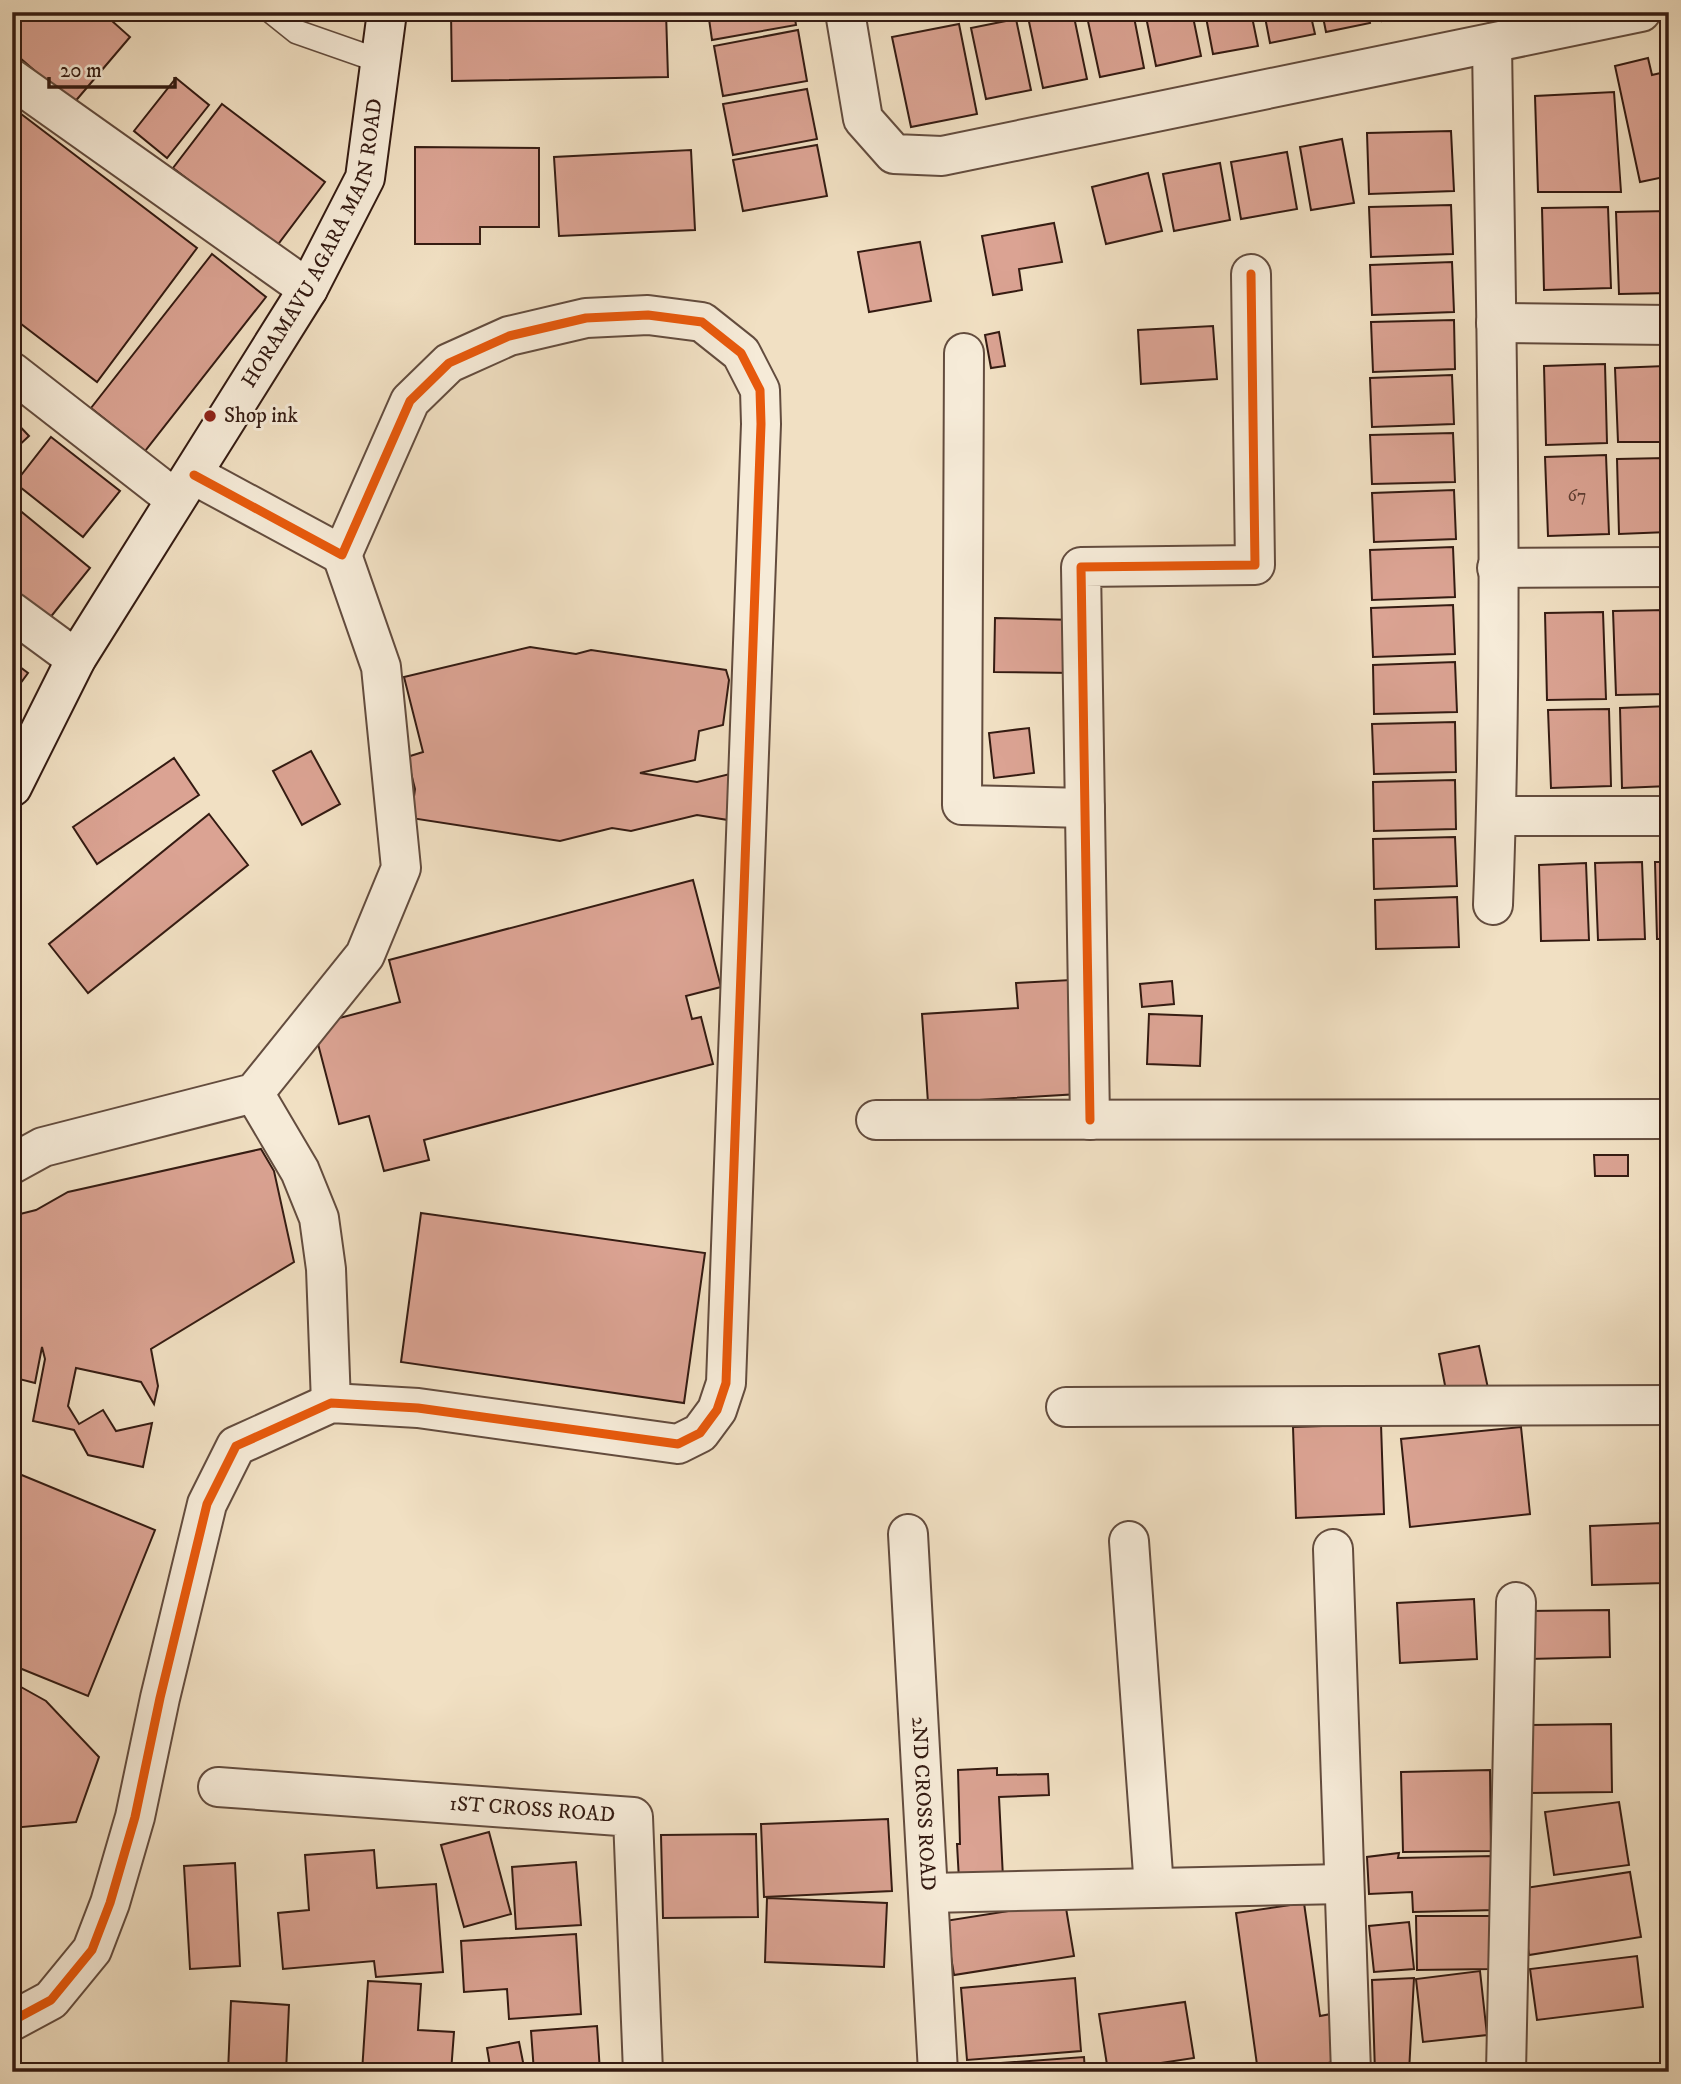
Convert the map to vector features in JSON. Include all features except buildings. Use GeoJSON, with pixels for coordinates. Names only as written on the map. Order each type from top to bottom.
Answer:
{"type":"FeatureCollection","features":[{"type":"Feature","properties":{"kind":"street","name":"HORAMAVU AGARA MAIN ROAD"},"geometry":{"type":"LineString","coordinates":[[12,787],[76,659],[308,289],[365,178],[387,12]]}},
{"type":"Feature","properties":{"kind":"street"},"geometry":{"type":"LineString","coordinates":[[845,12],[863,120],[894,154],[942,156],[1641,12]]}},
{"type":"Feature","properties":{"kind":"street"},"geometry":{"type":"LineString","coordinates":[[1493,43],[1497,568],[1497,817],[1493,905]]}},
{"type":"Feature","properties":{"kind":"street"},"geometry":{"type":"LineString","coordinates":[[12,79],[308,289]]}},
{"type":"Feature","properties":{"kind":"street"},"geometry":{"type":"LineString","coordinates":[[1090,1120],[1081,566],[1255,565],[1251,274]]}},
{"type":"Feature","properties":{"kind":"street"},"geometry":{"type":"LineString","coordinates":[[12,1164],[43,1147],[254,1093],[365,955],[401,868],[382,667],[342,555],[410,401],[449,363],[509,336],[586,318],[648,315],[702,323],[741,353],[760,390],[761,424],[726,1383],[717,1410],[700,1433],[678,1444],[418,1408],[331,1403],[236,1446],[207,1504],[160,1698],[135,1817],[110,1903],[92,1950],[51,2000],[12,2021]]}},
{"type":"Feature","properties":{"kind":"street"},"geometry":{"type":"LineString","coordinates":[[1496,323],[1669,325]]}},
{"type":"Feature","properties":{"kind":"street"},"geometry":{"type":"LineString","coordinates":[[964,353],[962,805],[1085,808]]}},
{"type":"Feature","properties":{"kind":"street"},"geometry":{"type":"LineString","coordinates":[[12,372],[184,487],[342,555]]}},
{"type":"Feature","properties":{"kind":"street"},"geometry":{"type":"LineString","coordinates":[[1497,568],[1669,567]]}},
{"type":"Feature","properties":{"kind":"street"},"geometry":{"type":"LineString","coordinates":[[12,611],[76,659]]}},
{"type":"Feature","properties":{"kind":"street"},"geometry":{"type":"LineString","coordinates":[[1497,817],[1669,816]]}},
{"type":"Feature","properties":{"kind":"street"},"geometry":{"type":"LineString","coordinates":[[254,1093],[300,1171],[319,1218],[326,1269],[331,1403]]}},
{"type":"Feature","properties":{"kind":"street"},"geometry":{"type":"LineString","coordinates":[[876,1120],[1669,1119]]}},
{"type":"Feature","properties":{"kind":"street"},"geometry":{"type":"LineString","coordinates":[[1066,1407],[1669,1405]]}},
{"type":"Feature","properties":{"kind":"street","name":"2ND CROSS ROAD"},"geometry":{"type":"LineString","coordinates":[[908,1534],[938,2072]]}},
{"type":"Feature","properties":{"kind":"street"},"geometry":{"type":"LineString","coordinates":[[1129,1541],[1154,1888]]}},
{"type":"Feature","properties":{"kind":"street"},"geometry":{"type":"LineString","coordinates":[[1334,1549],[1351,2072]]}},
{"type":"Feature","properties":{"kind":"street"},"geometry":{"type":"LineString","coordinates":[[1506,2072],[1516,1602]]}},
{"type":"Feature","properties":{"kind":"street","name":"1ST CROSS ROAD"},"geometry":{"type":"LineString","coordinates":[[218,1787],[632,1817],[643,2072]]}},
{"type":"Feature","properties":{"kind":"street"},"geometry":{"type":"LineString","coordinates":[[929,1893],[1345,1884]]}},
{"type":"Feature","properties":{"kind":"lane"},"geometry":{"type":"LineString","coordinates":[[272,12],[297,32],[380,61]]}},
{"type":"Feature","properties":{"kind":"cycle path"},"geometry":{"type":"LineString","coordinates":[[1090,1120],[1081,567],[1255,565],[1251,274]]}},
{"type":"Feature","properties":{"kind":"cycle path"},"geometry":{"type":"LineString","coordinates":[[12,2021],[51,2000],[92,1950],[110,1903],[135,1817],[160,1698],[207,1504],[236,1446],[331,1403],[418,1408],[678,1444],[700,1433],[717,1410],[726,1383],[761,424],[760,390],[741,353],[702,322],[648,315],[586,318],[509,336],[449,363],[410,401],[342,555],[194,475]]}},
{"type":"Feature","properties":{"kind":"place","name":"Shop ink"},"geometry":{"type":"Point","coordinates":[210,416]}}]}
